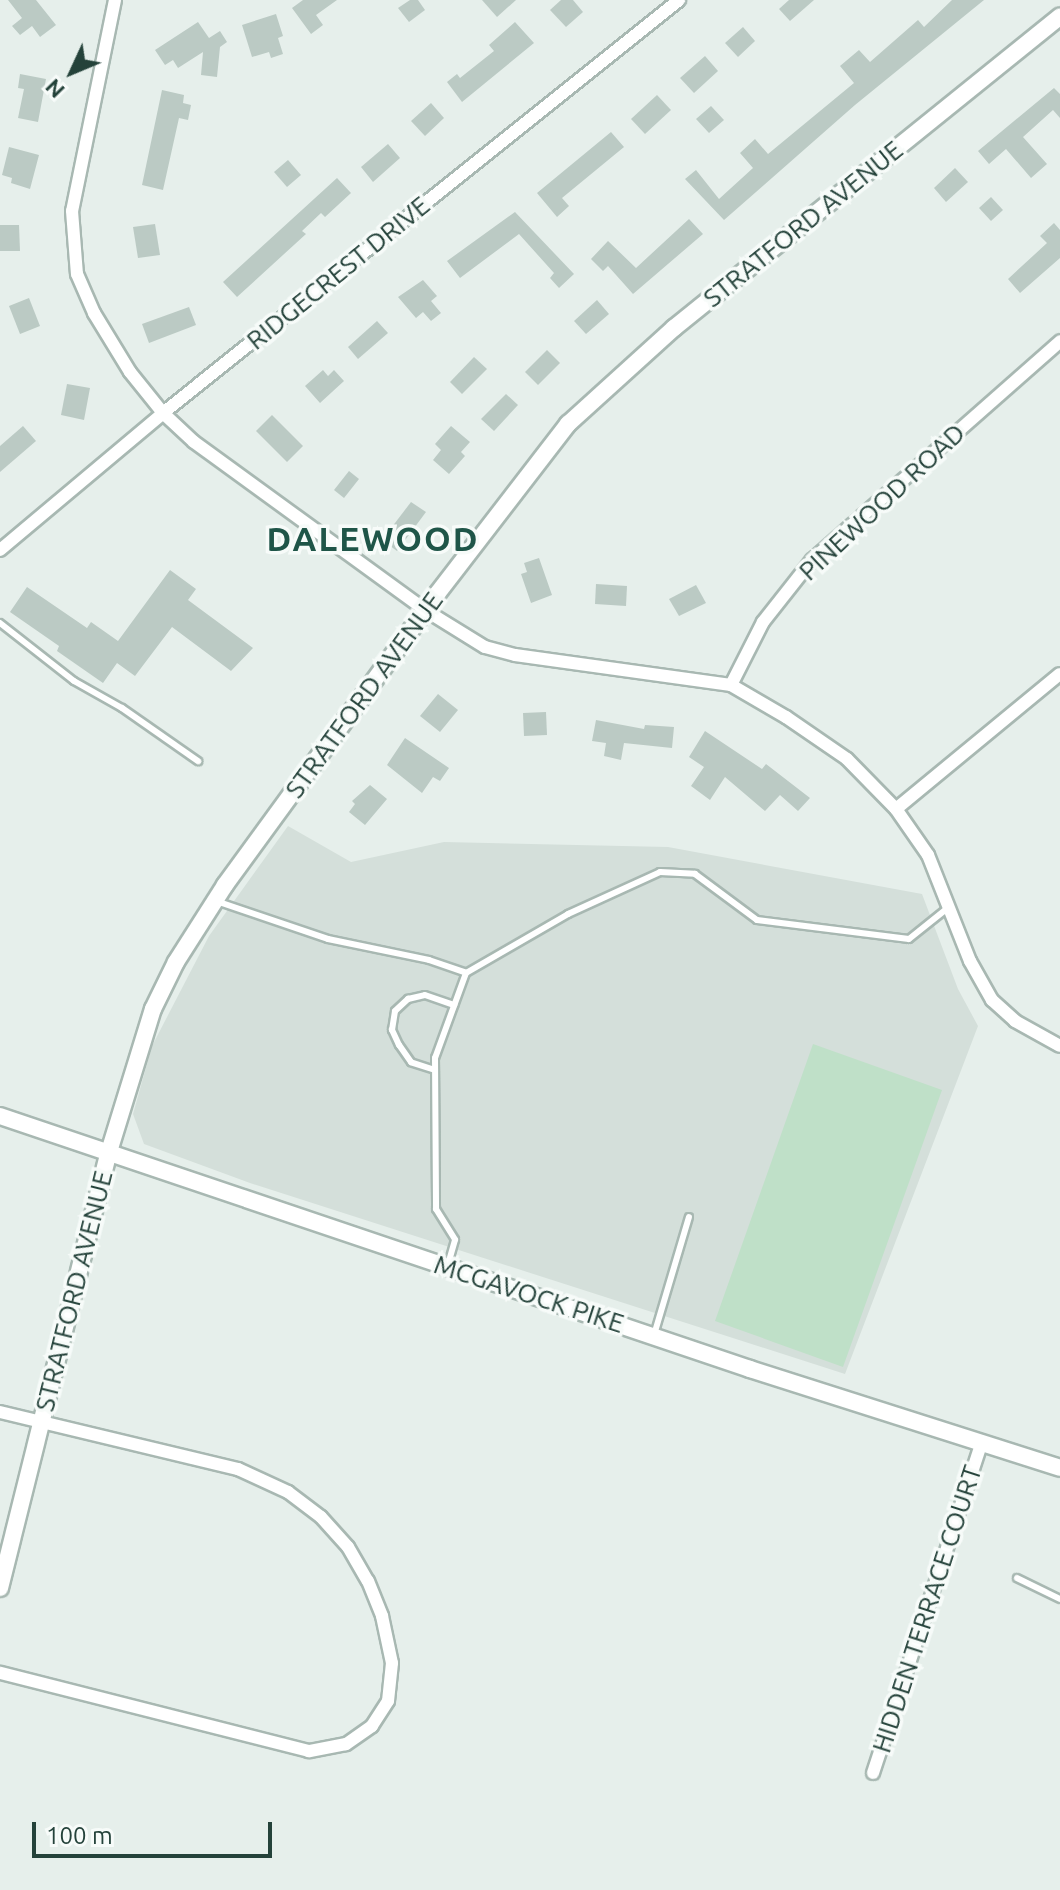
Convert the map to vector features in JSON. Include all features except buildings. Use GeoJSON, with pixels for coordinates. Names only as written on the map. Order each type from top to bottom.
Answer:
{"type":"FeatureCollection","features":[{"type":"Feature","properties":{"kind":"street"},"geometry":{"type":"LineString","coordinates":[[115,0],[72,211],[77,274],[101,325],[130,372],[163,413],[194,442],[425,610],[485,647],[515,655],[731,685],[786,717],[847,759],[896,809],[928,855],[970,961],[992,1000],[1015,1021],[1060,1046]]}},
{"type":"Feature","properties":{"kind":"street","name":"RIDGECREST DRIVE"},"geometry":{"type":"LineString","coordinates":[[0,550],[163,413],[679,0]]}},
{"type":"Feature","properties":{"kind":"street","name":"STRATFORD AVENUE"},"geometry":{"type":"LineString","coordinates":[[0,1588],[108,1155],[153,1009],[176,962],[215,900],[425,610],[568,424],[674,328],[1060,17]]}},
{"type":"Feature","properties":{"kind":"street","name":"PINEWOOD ROAD"},"geometry":{"type":"LineString","coordinates":[[731,685],[763,622],[812,560],[1060,341]]}},
{"type":"Feature","properties":{"kind":"street"},"geometry":{"type":"LineString","coordinates":[[896,809],[1060,674]]}},
{"type":"Feature","properties":{"kind":"street","name":"MCGAVOCK PIKE"},"geometry":{"type":"LineString","coordinates":[[0,1116],[108,1155],[981,1445],[1060,1468]]}},
{"type":"Feature","properties":{"kind":"street"},"geometry":{"type":"LineString","coordinates":[[0,1412],[238,1469],[288,1492],[321,1517],[348,1547],[368,1581],[382,1616],[392,1663],[388,1701],[372,1726],[346,1744],[309,1751],[0,1673]]}},
{"type":"Feature","properties":{"kind":"street","name":"HIDDEN TERRACE COURT"},"geometry":{"type":"LineString","coordinates":[[873,1773],[981,1445]]}},
{"type":"Feature","properties":{"kind":"lane"},"geometry":{"type":"LineString","coordinates":[[0,623],[74,681],[122,708],[198,761]]}},
{"type":"Feature","properties":{"kind":"lane"},"geometry":{"type":"LineString","coordinates":[[447,1267],[455,1240],[436,1209],[435,1058],[466,973],[568,914],[660,872],[695,874],[757,920],[909,939],[949,907]]}},
{"type":"Feature","properties":{"kind":"lane"},"geometry":{"type":"LineString","coordinates":[[215,900],[328,939],[429,960],[466,973]]}},
{"type":"Feature","properties":{"kind":"lane"},"geometry":{"type":"LineString","coordinates":[[435,1070],[411,1062],[399,1045],[392,1030],[395,1011],[408,999],[425,995],[454,1005]]}},
{"type":"Feature","properties":{"kind":"lane"},"geometry":{"type":"LineString","coordinates":[[654,1335],[689,1217]]}},
{"type":"Feature","properties":{"kind":"lane"},"geometry":{"type":"LineString","coordinates":[[1017,1578],[1060,1599]]}},
{"type":"Feature","properties":{"kind":"shaded area"},"geometry":{"type":"Polygon","coordinates":[[[288,826],[351,862],[444,842],[668,847],[922,894],[958,989],[978,1026],[845,1374],[250,1183],[144,1144],[133,1114],[152,1046],[209,936],[288,826]]]}},
{"type":"Feature","properties":{"kind":"green space"},"geometry":{"type":"Polygon","coordinates":[[[813,1044],[942,1090],[843,1367],[715,1321],[813,1044]]]}},
{"type":"Feature","properties":{"kind":"district","name":"DALEWOOD"},"geometry":{"type":"Point","coordinates":[373,539]}}]}
